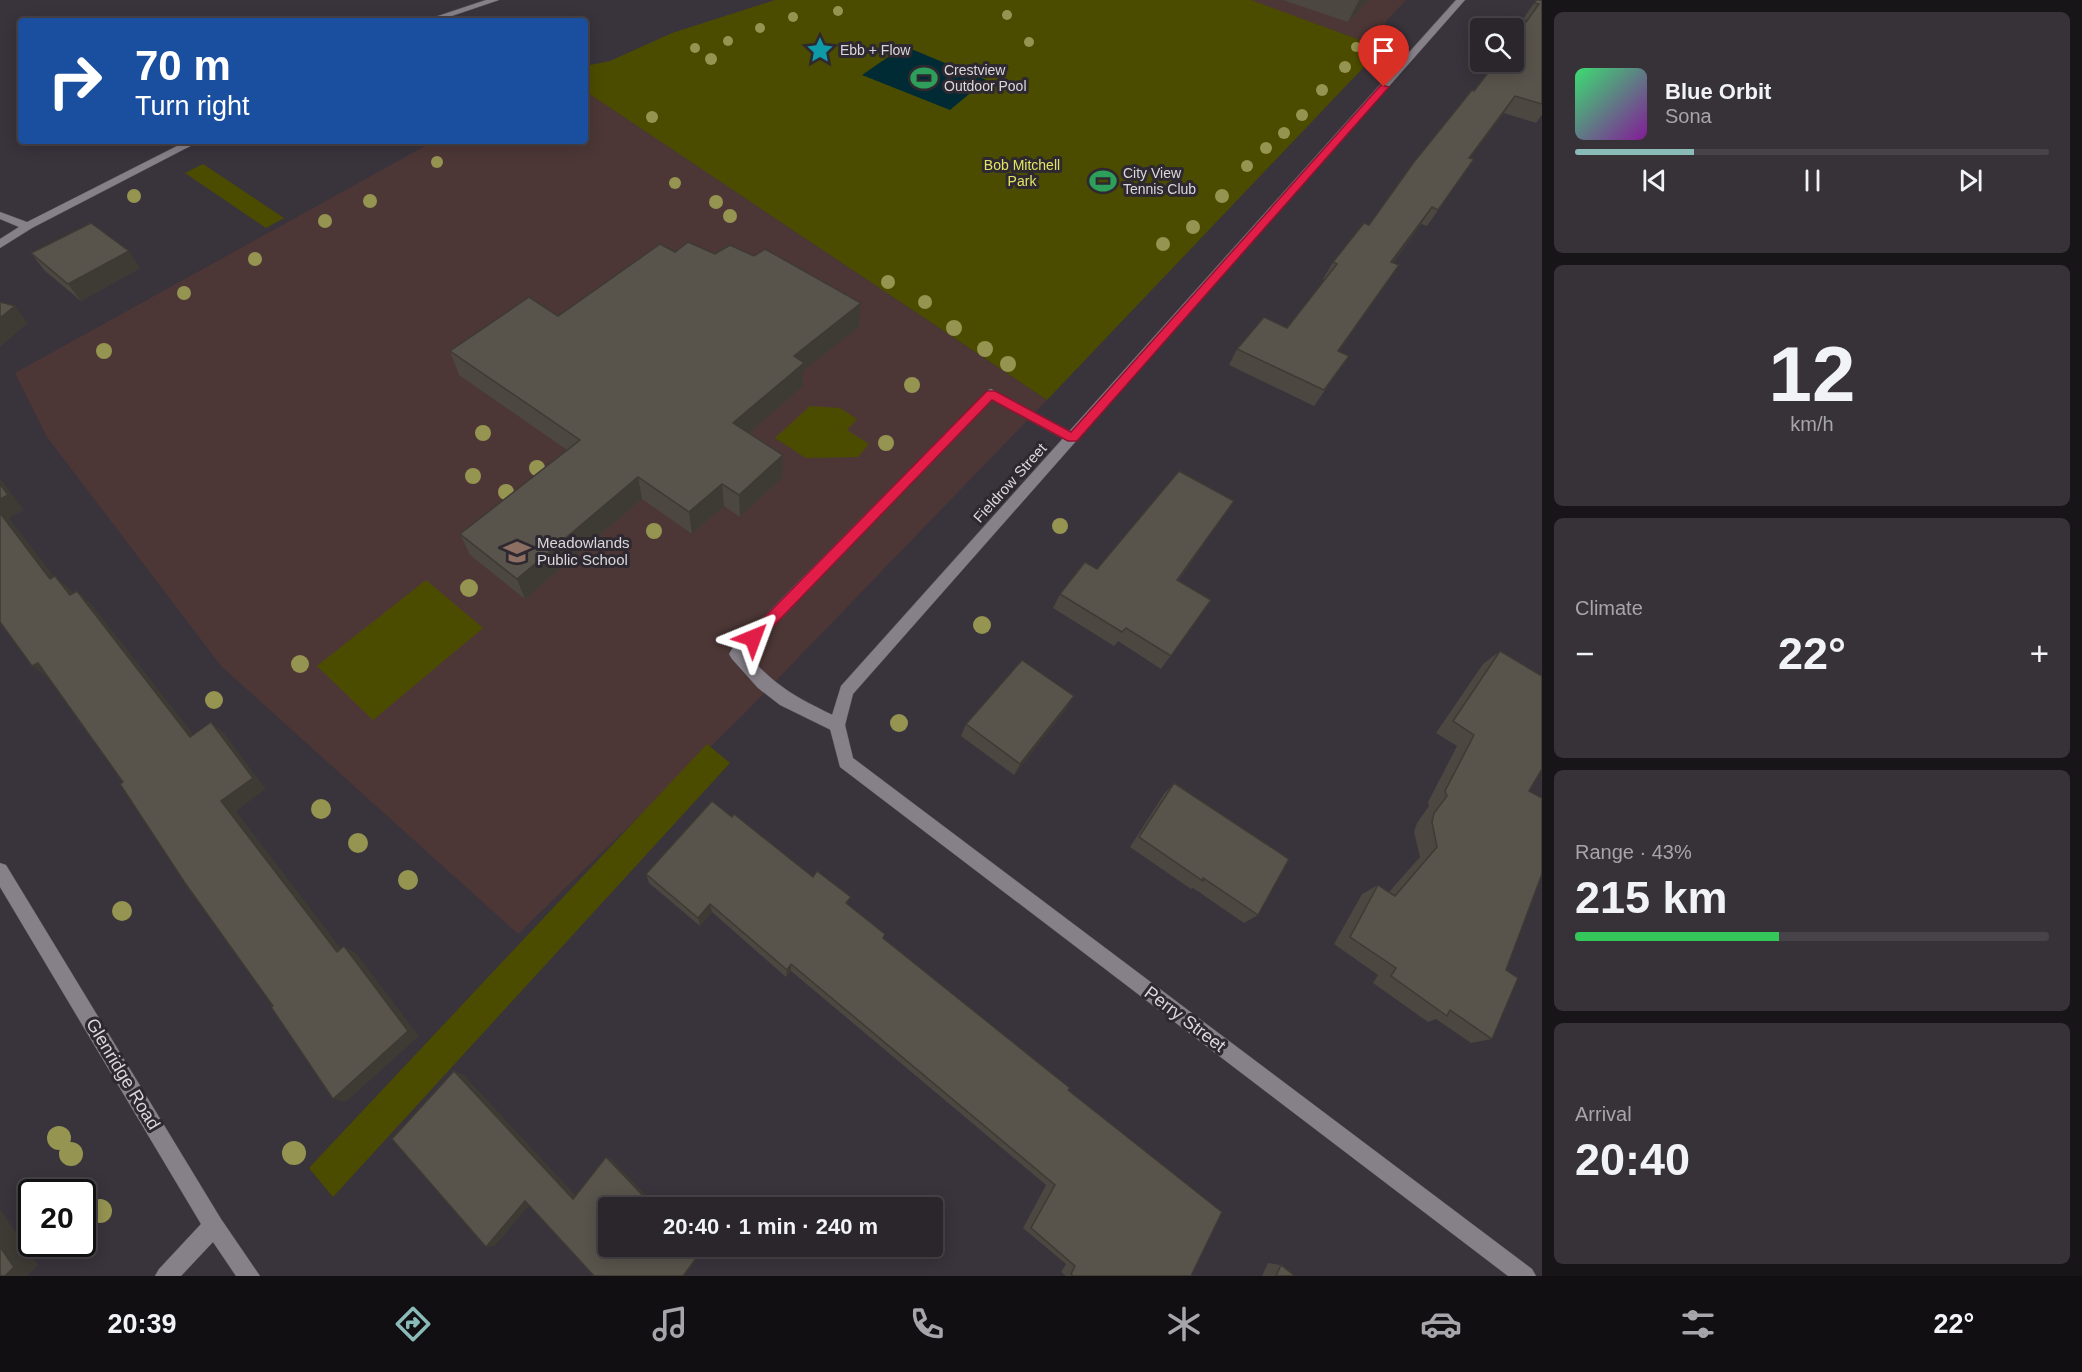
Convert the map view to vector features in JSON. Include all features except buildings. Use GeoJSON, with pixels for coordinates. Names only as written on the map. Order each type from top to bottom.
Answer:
{"type":"FeatureCollection","features":[{"type":"Feature","properties":{"kind":"street"},"geometry":{"type":"LineString","coordinates":[[438,18],[495,0]]}},
{"type":"Feature","properties":{"kind":"street","name":"Fieldrow Street"},"geometry":{"type":"LineString","coordinates":[[846,762],[837,725],[846,691],[1461,0]]}},
{"type":"Feature","properties":{"kind":"street"},"geometry":{"type":"LineString","coordinates":[[0,244],[28,226],[189,144]]}},
{"type":"Feature","properties":{"kind":"street"},"geometry":{"type":"LineString","coordinates":[[0,215],[28,226]]}},
{"type":"Feature","properties":{"kind":"street"},"geometry":{"type":"LineString","coordinates":[[837,725],[786,700],[763,683],[738,654],[991,394],[1072,438]]}},
{"type":"Feature","properties":{"kind":"street","name":"Perry Street"},"geometry":{"type":"LineString","coordinates":[[846,762],[1525,1276]]}},
{"type":"Feature","properties":{"kind":"street","name":"Glenridge Road"},"geometry":{"type":"LineString","coordinates":[[0,871],[214,1226],[249,1276]]}},
{"type":"Feature","properties":{"kind":"street"},"geometry":{"type":"LineString","coordinates":[[166,1276],[214,1226]]}},
{"type":"Feature","properties":{"kind":"shaded area"},"geometry":{"type":"Polygon","coordinates":[[[1250,0],[1406,0],[1386,21],[1382,48],[1250,0]]]}},
{"type":"Feature","properties":{"kind":"shaded area","name":"Meadowlands Public School"},"geometry":{"type":"Polygon","coordinates":[[[588,93],[1047,400],[742,716],[518,934],[221,666],[47,437],[15,373],[429,144],[588,144],[588,93]]]}},
{"type":"Feature","properties":{"kind":"green space","name":"Bob Mitchell Park"},"geometry":{"type":"Polygon","coordinates":[[[775,0],[1251,0],[1382,48],[1047,400],[588,93],[588,65],[610,61],[672,33],[775,0]]]}},
{"type":"Feature","properties":{"kind":"green space"},"geometry":{"type":"Polygon","coordinates":[[[203,164],[284,218],[266,228],[185,173],[203,164]]]}},
{"type":"Feature","properties":{"kind":"green space"},"geometry":{"type":"Polygon","coordinates":[[[810,406],[840,408],[857,419],[847,430],[869,444],[858,457],[806,458],[775,438],[810,406]]]}},
{"type":"Feature","properties":{"kind":"green space"},"geometry":{"type":"Polygon","coordinates":[[[426,580],[483,628],[373,720],[317,666],[426,580]]]}},
{"type":"Feature","properties":{"kind":"green space"},"geometry":{"type":"Polygon","coordinates":[[[707,744],[730,763],[333,1197],[309,1168],[707,744]]]}},
{"type":"Feature","properties":{"kind":"water","name":"Crestview Outdoor Pool"},"geometry":{"type":"Polygon","coordinates":[[[904,46],[986,80],[950,110],[862,75],[904,46]]]}},
{"type":"Feature","properties":{"kind":"place","name":"Ebb + Flow"},"geometry":{"type":"Point","coordinates":[820,50]}},
{"type":"Feature","properties":{"kind":"place","name":"Crestview Outdoor Pool"},"geometry":{"type":"Point","coordinates":[924,78]}},
{"type":"Feature","properties":{"kind":"place","name":"City View Tennis Club"},"geometry":{"type":"Point","coordinates":[1103,181]}},
{"type":"Feature","properties":{"kind":"place","name":"Meadowlands Public School"},"geometry":{"type":"Point","coordinates":[517,552]}},
{"type":"Feature","properties":{"kind":"route"},"geometry":{"type":"LineString","coordinates":[[753,638],[991,394],[1072,438],[1384,87]]}}]}
